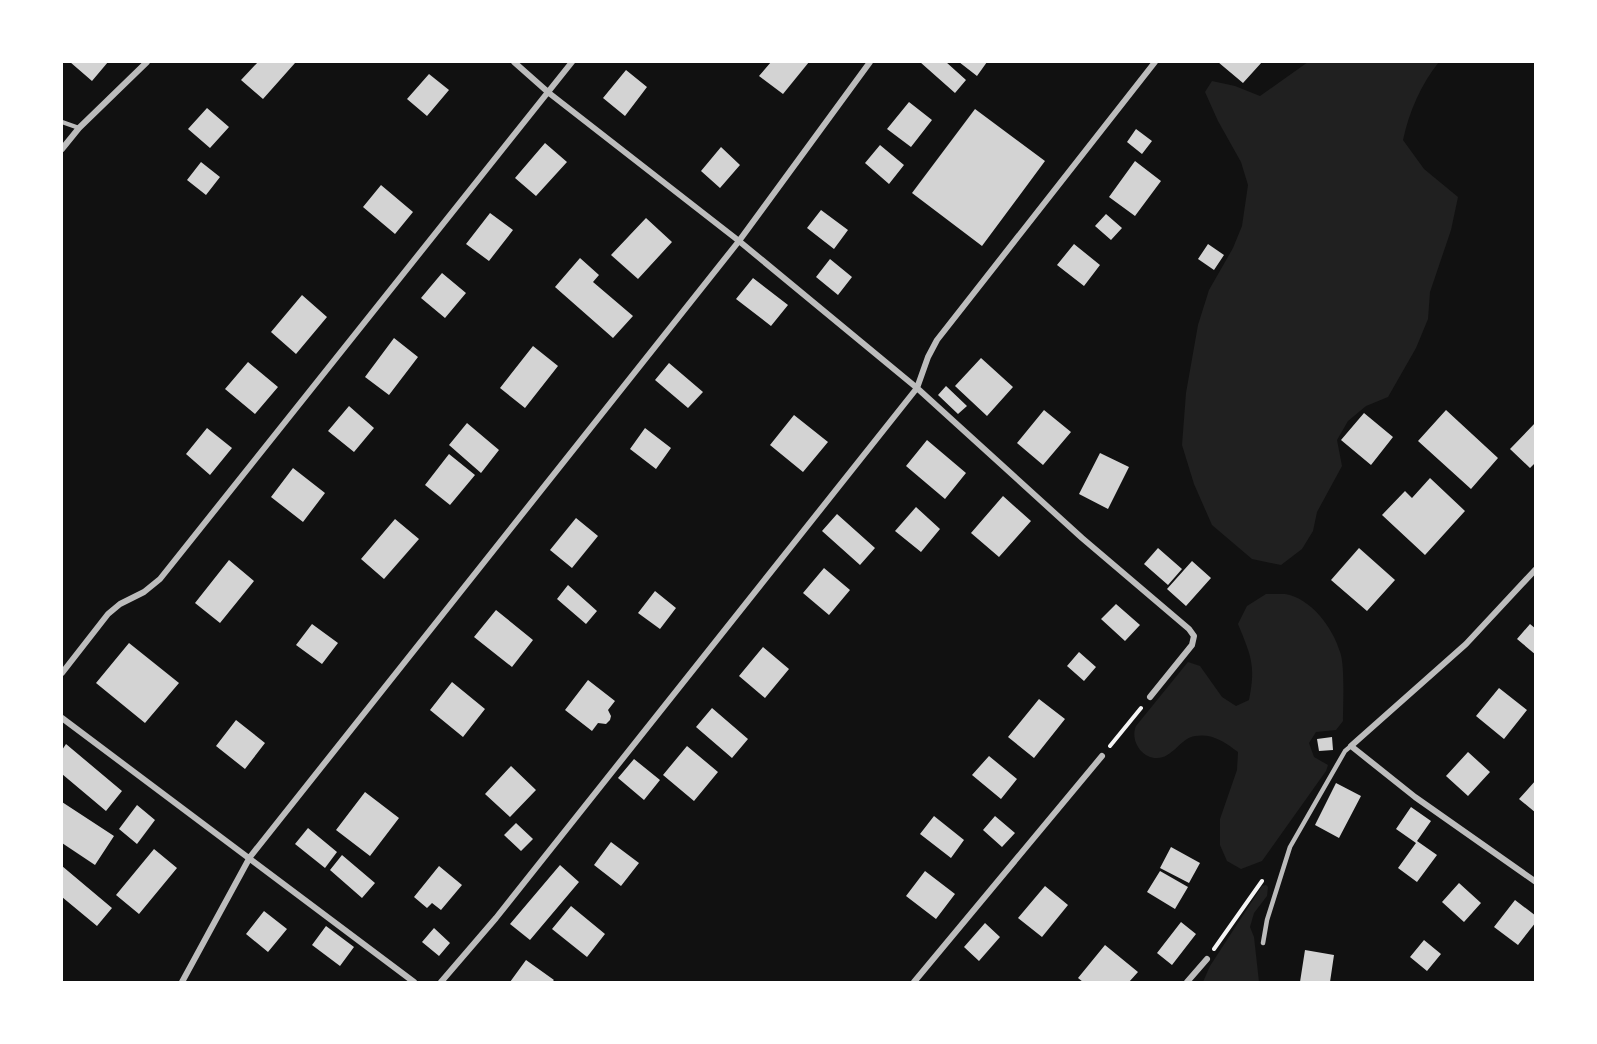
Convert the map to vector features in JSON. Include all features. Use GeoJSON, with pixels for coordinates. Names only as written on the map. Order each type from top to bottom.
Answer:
{"type":"FeatureCollection","features":[{"type":"Feature","properties":{"kind":"street"},"geometry":{"type":"LineString","coordinates":[[62,149],[80,128],[147,62]]}},
{"type":"Feature","properties":{"kind":"street"},"geometry":{"type":"LineString","coordinates":[[514,62],[549,93],[739,241],[917,388],[1073,530],[1189,629],[1194,636],[1192,645],[1150,697]]}},
{"type":"Feature","properties":{"kind":"street"},"geometry":{"type":"LineString","coordinates":[[62,673],[108,614],[120,604],[144,592],[160,579],[572,62]]}},
{"type":"Feature","properties":{"kind":"street"},"geometry":{"type":"LineString","coordinates":[[182,982],[250,858],[739,241],[870,62]]}},
{"type":"Feature","properties":{"kind":"street"},"geometry":{"type":"LineString","coordinates":[[441,982],[496,918],[917,388],[937,340],[1155,62]]}},
{"type":"Feature","properties":{"kind":"street"},"geometry":{"type":"LineString","coordinates":[[1536,568],[1466,644],[1352,746],[1415,797],[1536,882]]}},
{"type":"Feature","properties":{"kind":"street"},"geometry":{"type":"LineString","coordinates":[[62,718],[414,982]]}},
{"type":"Feature","properties":{"kind":"street"},"geometry":{"type":"LineString","coordinates":[[914,982],[1102,756]]}},
{"type":"Feature","properties":{"kind":"street"},"geometry":{"type":"LineString","coordinates":[[1187,982],[1207,959]]}},
{"type":"Feature","properties":{"kind":"lane"},"geometry":{"type":"LineString","coordinates":[[62,122],[80,128]]}},
{"type":"Feature","properties":{"kind":"lane"},"geometry":{"type":"LineString","coordinates":[[1263,943],[1267,920],[1290,847],[1345,752],[1352,746]]}},
{"type":"Feature","properties":{"kind":"path"},"geometry":{"type":"LineString","coordinates":[[1102,756],[1150,697]]}},
{"type":"Feature","properties":{"kind":"path"},"geometry":{"type":"LineString","coordinates":[[1207,959],[1246,904]]}},
{"type":"Feature","properties":{"kind":"shaded area"},"geometry":{"type":"Polygon","coordinates":[[[1308,62],[1439,62],[1416,99],[1403,140],[1424,169],[1458,197],[1451,230],[1430,292],[1428,319],[1416,348],[1388,397],[1366,406],[1348,421],[1337,440],[1342,466],[1317,512],[1313,531],[1302,549],[1281,565],[1252,559],[1212,525],[1194,484],[1182,445],[1186,393],[1198,325],[1209,290],[1233,248],[1242,226],[1248,185],[1241,162],[1205,92],[1212,81],[1235,86],[1260,96],[1308,62]]]}},
{"type":"Feature","properties":{"kind":"shaded area"},"geometry":{"type":"Polygon","coordinates":[[[1266,594],[1285,594],[1304,601],[1320,616],[1332,633],[1343,666],[1343,721],[1336,730],[1316,732],[1309,743],[1314,757],[1328,765],[1326,771],[1262,861],[1241,869],[1227,861],[1220,845],[1220,819],[1237,770],[1238,752],[1218,739],[1201,735],[1190,737],[1163,757],[1150,757],[1140,750],[1134,732],[1136,726],[1188,662],[1200,666],[1222,697],[1236,706],[1249,700],[1252,678],[1251,661],[1238,624],[1247,606],[1266,594]]]}},
{"type":"Feature","properties":{"kind":"shaded area"},"geometry":{"type":"Polygon","coordinates":[[[1262,886],[1268,887],[1267,896],[1254,913],[1250,927],[1254,937],[1259,982],[1203,982],[1210,966],[1262,886]]]}},
{"type":"Feature","properties":{"kind":"building"},"geometry":{"type":"Polygon","coordinates":[[[70,62],[108,62],[92,81],[70,62]]]}},
{"type":"Feature","properties":{"kind":"building"},"geometry":{"type":"Polygon","coordinates":[[[258,62],[295,63],[263,99],[241,80],[258,62]]]}},
{"type":"Feature","properties":{"kind":"building"},"geometry":{"type":"Polygon","coordinates":[[[771,62],[809,62],[783,94],[759,76],[771,62]]]}},
{"type":"Feature","properties":{"kind":"building"},"geometry":{"type":"Polygon","coordinates":[[[920,62],[946,62],[966,80],[955,93],[920,62]]]}},
{"type":"Feature","properties":{"kind":"building"},"geometry":{"type":"Polygon","coordinates":[[[959,62],[987,62],[977,76],[959,62]]]}},
{"type":"Feature","properties":{"kind":"building"},"geometry":{"type":"Polygon","coordinates":[[[1218,62],[1262,62],[1243,83],[1218,62]]]}},
{"type":"Feature","properties":{"kind":"building"},"geometry":{"type":"Polygon","coordinates":[[[626,70],[647,87],[625,116],[603,98],[626,70]]]}},
{"type":"Feature","properties":{"kind":"building"},"geometry":{"type":"Polygon","coordinates":[[[429,74],[449,90],[427,116],[407,99],[429,74]]]}},
{"type":"Feature","properties":{"kind":"building"},"geometry":{"type":"Polygon","coordinates":[[[909,102],[932,120],[911,147],[887,129],[909,102]]]}},
{"type":"Feature","properties":{"kind":"building"},"geometry":{"type":"Polygon","coordinates":[[[207,108],[229,127],[210,148],[188,129],[207,108]]]}},
{"type":"Feature","properties":{"kind":"building"},"geometry":{"type":"Polygon","coordinates":[[[975,109],[1045,161],[982,246],[912,193],[975,109]]]}},
{"type":"Feature","properties":{"kind":"building"},"geometry":{"type":"Polygon","coordinates":[[[1136,129],[1152,141],[1142,154],[1127,142],[1136,129]]]}},
{"type":"Feature","properties":{"kind":"building"},"geometry":{"type":"Polygon","coordinates":[[[545,143],[567,162],[536,196],[515,178],[545,143]]]}},
{"type":"Feature","properties":{"kind":"building"},"geometry":{"type":"Polygon","coordinates":[[[880,145],[904,165],[889,184],[865,163],[880,145]]]}},
{"type":"Feature","properties":{"kind":"building"},"geometry":{"type":"Polygon","coordinates":[[[721,147],[740,165],[720,188],[701,171],[721,147]]]}},
{"type":"Feature","properties":{"kind":"building"},"geometry":{"type":"Polygon","coordinates":[[[1135,161],[1161,181],[1135,216],[1109,197],[1135,161]]]}},
{"type":"Feature","properties":{"kind":"building"},"geometry":{"type":"Polygon","coordinates":[[[201,162],[220,177],[206,195],[187,180],[201,162]]]}},
{"type":"Feature","properties":{"kind":"building"},"geometry":{"type":"Polygon","coordinates":[[[381,185],[413,212],[395,234],[363,207],[381,185]]]}},
{"type":"Feature","properties":{"kind":"building"},"geometry":{"type":"Polygon","coordinates":[[[821,210],[848,230],[834,249],[807,228],[821,210]]]}},
{"type":"Feature","properties":{"kind":"building"},"geometry":{"type":"Polygon","coordinates":[[[490,213],[513,230],[489,261],[466,244],[490,213]]]}},
{"type":"Feature","properties":{"kind":"building"},"geometry":{"type":"Polygon","coordinates":[[[1106,214],[1122,228],[1111,240],[1095,226],[1106,214]]]}},
{"type":"Feature","properties":{"kind":"building"},"geometry":{"type":"Polygon","coordinates":[[[646,218],[672,242],[638,279],[611,255],[646,218]]]}},
{"type":"Feature","properties":{"kind":"building"},"geometry":{"type":"Polygon","coordinates":[[[1074,244],[1100,265],[1084,286],[1057,265],[1074,244]]]}},
{"type":"Feature","properties":{"kind":"building"},"geometry":{"type":"Polygon","coordinates":[[[1208,244],[1224,255],[1214,270],[1198,259],[1208,244]]]}},
{"type":"Feature","properties":{"kind":"building"},"geometry":{"type":"Polygon","coordinates":[[[580,258],[599,275],[593,282],[633,316],[613,338],[555,287],[580,258]]]}},
{"type":"Feature","properties":{"kind":"building"},"geometry":{"type":"Polygon","coordinates":[[[830,259],[852,277],[838,295],[816,277],[830,259]]]}},
{"type":"Feature","properties":{"kind":"building"},"geometry":{"type":"Polygon","coordinates":[[[442,273],[466,293],[445,318],[421,298],[442,273]]]}},
{"type":"Feature","properties":{"kind":"building"},"geometry":{"type":"Polygon","coordinates":[[[753,278],[788,305],[771,326],[736,299],[753,278]]]}},
{"type":"Feature","properties":{"kind":"building"},"geometry":{"type":"Polygon","coordinates":[[[302,295],[327,317],[296,354],[271,332],[302,295]]]}},
{"type":"Feature","properties":{"kind":"building"},"geometry":{"type":"Polygon","coordinates":[[[394,338],[418,357],[389,395],[365,377],[394,338]]]}},
{"type":"Feature","properties":{"kind":"building"},"geometry":{"type":"Polygon","coordinates":[[[533,346],[558,366],[525,408],[500,388],[533,346]]]}},
{"type":"Feature","properties":{"kind":"building"},"geometry":{"type":"Polygon","coordinates":[[[981,358],[1013,387],[987,416],[955,386],[981,358]]]}},
{"type":"Feature","properties":{"kind":"building"},"geometry":{"type":"Polygon","coordinates":[[[248,362],[278,387],[255,414],[225,389],[248,362]]]}},
{"type":"Feature","properties":{"kind":"building"},"geometry":{"type":"Polygon","coordinates":[[[669,363],[703,392],[688,408],[655,380],[669,363]]]}},
{"type":"Feature","properties":{"kind":"building"},"geometry":{"type":"Polygon","coordinates":[[[946,386],[967,406],[958,414],[938,395],[946,386]]]}},
{"type":"Feature","properties":{"kind":"building"},"geometry":{"type":"Polygon","coordinates":[[[349,406],[374,428],[354,452],[328,431],[349,406]]]}},
{"type":"Feature","properties":{"kind":"building"},"geometry":{"type":"Polygon","coordinates":[[[1044,410],[1071,432],[1043,465],[1017,443],[1044,410]]]}},
{"type":"Feature","properties":{"kind":"building"},"geometry":{"type":"Polygon","coordinates":[[[1446,410],[1498,458],[1471,489],[1418,441],[1446,410]]]}},
{"type":"Feature","properties":{"kind":"building"},"geometry":{"type":"Polygon","coordinates":[[[1364,413],[1393,437],[1371,465],[1341,440],[1364,413]]]}},
{"type":"Feature","properties":{"kind":"building"},"geometry":{"type":"Polygon","coordinates":[[[794,415],[828,442],[803,472],[770,445],[794,415]]]}},
{"type":"Feature","properties":{"kind":"building"},"geometry":{"type":"Polygon","coordinates":[[[1536,422],[1536,462],[1530,468],[1510,449],[1536,422]]]}},
{"type":"Feature","properties":{"kind":"building"},"geometry":{"type":"Polygon","coordinates":[[[467,423],[499,450],[481,473],[449,445],[467,423]]]}},
{"type":"Feature","properties":{"kind":"building"},"geometry":{"type":"Polygon","coordinates":[[[207,428],[232,448],[210,475],[186,454],[207,428]]]}},
{"type":"Feature","properties":{"kind":"building"},"geometry":{"type":"Polygon","coordinates":[[[645,428],[671,448],[656,469],[630,449],[645,428]]]}},
{"type":"Feature","properties":{"kind":"building"},"geometry":{"type":"Polygon","coordinates":[[[927,440],[966,473],[945,499],[906,466],[927,440]]]}},
{"type":"Feature","properties":{"kind":"building"},"geometry":{"type":"Polygon","coordinates":[[[1100,453],[1129,467],[1108,509],[1079,494],[1100,453]]]}},
{"type":"Feature","properties":{"kind":"building"},"geometry":{"type":"Polygon","coordinates":[[[449,454],[475,475],[450,505],[425,485],[449,454]]]}},
{"type":"Feature","properties":{"kind":"building"},"geometry":{"type":"Polygon","coordinates":[[[293,468],[325,493],[303,522],[271,497],[293,468]]]}},
{"type":"Feature","properties":{"kind":"building"},"geometry":{"type":"Polygon","coordinates":[[[1430,478],[1465,511],[1425,555],[1382,515],[1405,491],[1412,498],[1430,478]]]}},
{"type":"Feature","properties":{"kind":"building"},"geometry":{"type":"Polygon","coordinates":[[[1003,496],[1031,521],[999,557],[971,533],[1003,496]]]}},
{"type":"Feature","properties":{"kind":"building"},"geometry":{"type":"Polygon","coordinates":[[[916,507],[940,529],[921,552],[895,531],[916,507]]]}},
{"type":"Feature","properties":{"kind":"building"},"geometry":{"type":"Polygon","coordinates":[[[837,514],[875,548],[860,565],[822,531],[837,514]]]}},
{"type":"Feature","properties":{"kind":"building"},"geometry":{"type":"Polygon","coordinates":[[[576,518],[598,536],[572,568],[550,550],[576,518]]]}},
{"type":"Feature","properties":{"kind":"building"},"geometry":{"type":"Polygon","coordinates":[[[395,519],[419,539],[384,579],[361,559],[395,519]]]}},
{"type":"Feature","properties":{"kind":"building"},"geometry":{"type":"Polygon","coordinates":[[[1158,548],[1182,569],[1168,585],[1144,564],[1158,548]]]}},
{"type":"Feature","properties":{"kind":"building"},"geometry":{"type":"Polygon","coordinates":[[[1359,548],[1395,580],[1367,611],[1331,580],[1359,548]]]}},
{"type":"Feature","properties":{"kind":"building"},"geometry":{"type":"Polygon","coordinates":[[[229,560],[254,581],[220,623],[195,603],[229,560]]]}},
{"type":"Feature","properties":{"kind":"building"},"geometry":{"type":"Polygon","coordinates":[[[1192,561],[1211,578],[1186,606],[1167,589],[1192,561]]]}},
{"type":"Feature","properties":{"kind":"building"},"geometry":{"type":"Polygon","coordinates":[[[824,568],[850,590],[829,615],[803,593],[824,568]]]}},
{"type":"Feature","properties":{"kind":"building"},"geometry":{"type":"Polygon","coordinates":[[[568,585],[597,611],[586,624],[557,599],[568,585]]]}},
{"type":"Feature","properties":{"kind":"building"},"geometry":{"type":"Polygon","coordinates":[[[655,591],[676,608],[660,629],[638,613],[655,591]]]}},
{"type":"Feature","properties":{"kind":"building"},"geometry":{"type":"Polygon","coordinates":[[[1116,604],[1140,625],[1125,641],[1101,619],[1116,604]]]}},
{"type":"Feature","properties":{"kind":"building"},"geometry":{"type":"Polygon","coordinates":[[[496,610],[533,640],[512,667],[474,637],[496,610]]]}},
{"type":"Feature","properties":{"kind":"building"},"geometry":{"type":"Polygon","coordinates":[[[312,624],[338,643],[322,664],[296,645],[312,624]]]}},
{"type":"Feature","properties":{"kind":"building"},"geometry":{"type":"Polygon","coordinates":[[[1530,624],[1536,629],[1536,655],[1517,639],[1530,624]]]}},
{"type":"Feature","properties":{"kind":"building"},"geometry":{"type":"Polygon","coordinates":[[[129,643],[179,683],[145,723],[96,683],[129,643]]]}},
{"type":"Feature","properties":{"kind":"building"},"geometry":{"type":"Polygon","coordinates":[[[763,647],[789,669],[765,698],[739,676],[763,647]]]}},
{"type":"Feature","properties":{"kind":"building"},"geometry":{"type":"Polygon","coordinates":[[[1079,652],[1096,667],[1084,681],[1067,666],[1079,652]]]}},
{"type":"Feature","properties":{"kind":"building"},"geometry":{"type":"Polygon","coordinates":[[[588,680],[615,701],[608,710],[610,720],[606,724],[598,723],[592,731],[565,710],[588,680]]]}},
{"type":"Feature","properties":{"kind":"building"},"geometry":{"type":"Polygon","coordinates":[[[452,682],[485,709],[463,737],[430,710],[452,682]]]}},
{"type":"Feature","properties":{"kind":"building"},"geometry":{"type":"Polygon","coordinates":[[[1499,688],[1527,710],[1504,739],[1476,716],[1499,688]]]}},
{"type":"Feature","properties":{"kind":"building"},"geometry":{"type":"Polygon","coordinates":[[[1039,699],[1065,719],[1034,758],[1008,737],[1039,699]]]}},
{"type":"Feature","properties":{"kind":"building"},"geometry":{"type":"Polygon","coordinates":[[[712,708],[748,739],[732,758],[696,727],[712,708]]]}},
{"type":"Feature","properties":{"kind":"building"},"geometry":{"type":"Polygon","coordinates":[[[236,720],[265,743],[245,769],[216,746],[236,720]]]}},
{"type":"Feature","properties":{"kind":"building"},"geometry":{"type":"Polygon","coordinates":[[[1332,737],[1333,750],[1319,751],[1317,739],[1332,737]]]}},
{"type":"Feature","properties":{"kind":"building"},"geometry":{"type":"Polygon","coordinates":[[[66,744],[122,791],[106,811],[62,774],[62,750],[66,744]]]}},
{"type":"Feature","properties":{"kind":"building"},"geometry":{"type":"Polygon","coordinates":[[[687,746],[718,772],[694,801],[663,775],[687,746]]]}},
{"type":"Feature","properties":{"kind":"building"},"geometry":{"type":"Polygon","coordinates":[[[1468,752],[1490,772],[1468,796],[1446,776],[1468,752]]]}},
{"type":"Feature","properties":{"kind":"building"},"geometry":{"type":"Polygon","coordinates":[[[989,756],[1017,779],[1001,799],[972,775],[989,756]]]}},
{"type":"Feature","properties":{"kind":"building"},"geometry":{"type":"Polygon","coordinates":[[[634,759],[660,780],[644,800],[618,778],[634,759]]]}},
{"type":"Feature","properties":{"kind":"building"},"geometry":{"type":"Polygon","coordinates":[[[511,766],[536,790],[510,817],[485,794],[511,766]]]}},
{"type":"Feature","properties":{"kind":"building"},"geometry":{"type":"Polygon","coordinates":[[[1536,780],[1536,813],[1519,799],[1536,780]]]}},
{"type":"Feature","properties":{"kind":"building"},"geometry":{"type":"Polygon","coordinates":[[[1336,783],[1361,796],[1339,838],[1315,825],[1336,783]]]}},
{"type":"Feature","properties":{"kind":"building"},"geometry":{"type":"Polygon","coordinates":[[[365,792],[399,818],[370,856],[336,830],[365,792]]]}},
{"type":"Feature","properties":{"kind":"building"},"geometry":{"type":"Polygon","coordinates":[[[62,802],[114,836],[95,865],[62,843],[62,802]]]}},
{"type":"Feature","properties":{"kind":"building"},"geometry":{"type":"Polygon","coordinates":[[[137,805],[155,820],[137,844],[119,829],[137,805]]]}},
{"type":"Feature","properties":{"kind":"building"},"geometry":{"type":"Polygon","coordinates":[[[1411,807],[1431,821],[1417,841],[1437,855],[1417,882],[1398,868],[1416,843],[1396,829],[1411,807]]]}},
{"type":"Feature","properties":{"kind":"building"},"geometry":{"type":"Polygon","coordinates":[[[934,816],[964,840],[951,858],[920,834],[934,816]]]}},
{"type":"Feature","properties":{"kind":"building"},"geometry":{"type":"Polygon","coordinates":[[[995,816],[1015,833],[1002,847],[983,830],[995,816]]]}},
{"type":"Feature","properties":{"kind":"building"},"geometry":{"type":"Polygon","coordinates":[[[516,823],[533,839],[521,851],[504,835],[516,823]]]}},
{"type":"Feature","properties":{"kind":"building"},"geometry":{"type":"Polygon","coordinates":[[[308,828],[337,852],[325,868],[295,844],[308,828]]]}},
{"type":"Feature","properties":{"kind":"building"},"geometry":{"type":"Polygon","coordinates":[[[611,842],[639,863],[621,886],[594,865],[611,842]]]}},
{"type":"Feature","properties":{"kind":"building"},"geometry":{"type":"Polygon","coordinates":[[[1171,847],[1200,863],[1189,883],[1160,868],[1171,847]]]}},
{"type":"Feature","properties":{"kind":"building"},"geometry":{"type":"Polygon","coordinates":[[[154,849],[177,868],[139,914],[116,895],[154,849]]]}},
{"type":"Feature","properties":{"kind":"building"},"geometry":{"type":"Polygon","coordinates":[[[342,855],[375,883],[362,898],[330,870],[342,855]]]}},
{"type":"Feature","properties":{"kind":"building"},"geometry":{"type":"Polygon","coordinates":[[[560,865],[579,882],[530,940],[510,924],[560,865]]]}},
{"type":"Feature","properties":{"kind":"building"},"geometry":{"type":"Polygon","coordinates":[[[62,866],[112,908],[97,926],[62,897],[62,866]]]}},
{"type":"Feature","properties":{"kind":"building"},"geometry":{"type":"Polygon","coordinates":[[[439,866],[462,885],[441,910],[432,903],[427,908],[414,897],[439,866]]]}},
{"type":"Feature","properties":{"kind":"building"},"geometry":{"type":"Polygon","coordinates":[[[925,871],[955,894],[936,919],[906,896],[925,871]]]}},
{"type":"Feature","properties":{"kind":"building"},"geometry":{"type":"Polygon","coordinates":[[[1160,871],[1188,887],[1175,909],[1147,892],[1160,871]]]}},
{"type":"Feature","properties":{"kind":"building"},"geometry":{"type":"Polygon","coordinates":[[[1459,883],[1481,903],[1464,922],[1442,902],[1459,883]]]}},
{"type":"Feature","properties":{"kind":"building"},"geometry":{"type":"Polygon","coordinates":[[[1045,886],[1068,905],[1042,937],[1018,918],[1045,886]]]}},
{"type":"Feature","properties":{"kind":"building"},"geometry":{"type":"Polygon","coordinates":[[[1515,900],[1536,916],[1536,922],[1518,945],[1494,927],[1515,900]]]}},
{"type":"Feature","properties":{"kind":"building"},"geometry":{"type":"Polygon","coordinates":[[[571,906],[605,934],[587,957],[552,929],[571,906]]]}},
{"type":"Feature","properties":{"kind":"building"},"geometry":{"type":"Polygon","coordinates":[[[264,911],[287,929],[268,952],[246,934],[264,911]]]}},
{"type":"Feature","properties":{"kind":"building"},"geometry":{"type":"Polygon","coordinates":[[[1181,922],[1196,934],[1172,965],[1157,953],[1181,922]]]}},
{"type":"Feature","properties":{"kind":"building"},"geometry":{"type":"Polygon","coordinates":[[[985,923],[1000,937],[979,961],[964,947],[985,923]]]}},
{"type":"Feature","properties":{"kind":"building"},"geometry":{"type":"Polygon","coordinates":[[[326,926],[354,947],[340,966],[312,945],[326,926]]]}},
{"type":"Feature","properties":{"kind":"building"},"geometry":{"type":"Polygon","coordinates":[[[434,928],[450,943],[439,956],[422,942],[434,928]]]}},
{"type":"Feature","properties":{"kind":"building"},"geometry":{"type":"Polygon","coordinates":[[[1424,940],[1441,954],[1427,971],[1410,957],[1424,940]]]}},
{"type":"Feature","properties":{"kind":"building"},"geometry":{"type":"Polygon","coordinates":[[[1105,945],[1138,972],[1129,982],[1083,982],[1078,978],[1105,945]]]}},
{"type":"Feature","properties":{"kind":"building"},"geometry":{"type":"Polygon","coordinates":[[[1305,950],[1334,955],[1330,982],[1300,982],[1305,950]]]}},
{"type":"Feature","properties":{"kind":"building"},"geometry":{"type":"Polygon","coordinates":[[[526,960],[554,980],[552,982],[510,982],[526,960]]]}}]}
